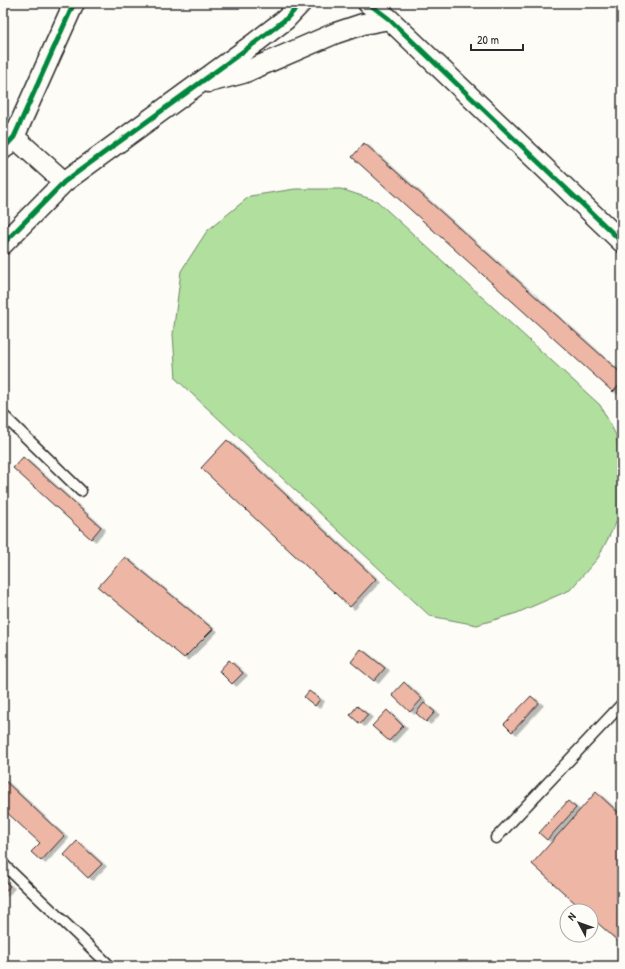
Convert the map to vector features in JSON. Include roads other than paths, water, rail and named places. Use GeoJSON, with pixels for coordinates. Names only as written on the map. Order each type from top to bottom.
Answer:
{"type":"FeatureCollection","features":[{"type":"Feature","properties":{"kind":"street"},"geometry":{"type":"LineString","coordinates":[[64,182],[9,143],[74,3]]}},
{"type":"Feature","properties":{"kind":"street"},"geometry":{"type":"LineString","coordinates":[[3,244],[64,182],[201,83],[286,19],[301,3]]}},
{"type":"Feature","properties":{"kind":"street"},"geometry":{"type":"LineString","coordinates":[[201,83],[215,81],[243,73],[336,33],[362,24],[380,9],[622,242]]}},
{"type":"Feature","properties":{"kind":"lane"},"geometry":{"type":"LineString","coordinates":[[3,415],[81,491]]}},
{"type":"Feature","properties":{"kind":"lane"},"geometry":{"type":"LineString","coordinates":[[496,838],[622,704]]}},
{"type":"Feature","properties":{"kind":"lane"},"geometry":{"type":"LineString","coordinates":[[3,864],[110,966]]}}]}
